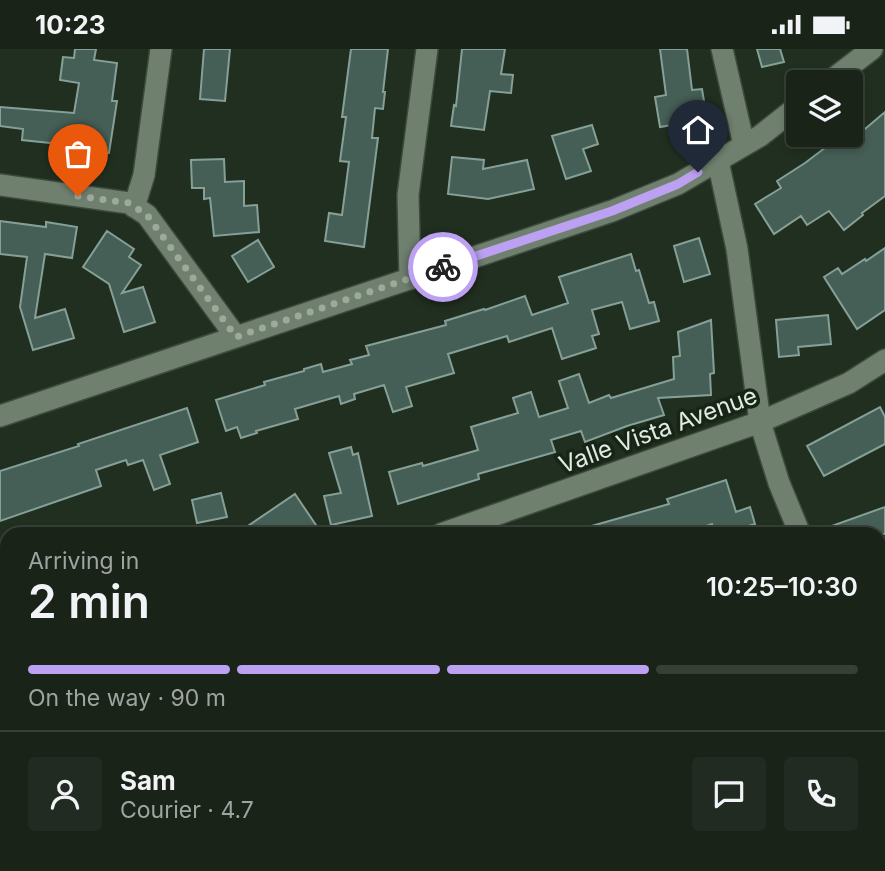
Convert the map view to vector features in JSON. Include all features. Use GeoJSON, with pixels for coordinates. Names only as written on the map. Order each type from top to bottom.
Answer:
{"type":"FeatureCollection","features":[{"type":"Feature","properties":{"kind":"street"},"geometry":{"type":"LineString","coordinates":[[134,207],[144,175],[161,49]]}},
{"type":"Feature","properties":{"kind":"street"},"geometry":{"type":"LineString","coordinates":[[410,279],[408,195],[427,49]]}},
{"type":"Feature","properties":{"kind":"street"},"geometry":{"type":"LineString","coordinates":[[722,49],[744,145]]}},
{"type":"Feature","properties":{"kind":"street"},"geometry":{"type":"LineString","coordinates":[[845,70],[872,49]]}},
{"type":"Feature","properties":{"kind":"street"},"geometry":{"type":"LineString","coordinates":[[0,417],[612,211],[678,184],[760,136],[786,115]]}},
{"type":"Feature","properties":{"kind":"street"},"geometry":{"type":"LineString","coordinates":[[718,161],[737,249],[760,422],[779,483],[797,527]]}},
{"type":"Feature","properties":{"kind":"street"},"geometry":{"type":"LineString","coordinates":[[0,185],[129,203],[147,215],[236,337]]}},
{"type":"Feature","properties":{"kind":"street","name":"Valle Vista Avenue"},"geometry":{"type":"LineString","coordinates":[[460,527],[760,422],[849,383],[885,360]]}},
{"type":"Feature","properties":{"kind":"building"},"geometry":{"type":"Polygon","coordinates":[[[75,49],[96,49],[94,60],[117,63],[112,101],[117,101],[109,153],[69,148],[70,145],[22,140],[23,129],[0,126],[0,107],[74,113],[79,83],[60,80],[63,57],[74,58],[75,49]]]}},
{"type":"Feature","properties":{"kind":"building"},"geometry":{"type":"Polygon","coordinates":[[[204,49],[230,49],[225,101],[200,99],[204,49]]]}},
{"type":"Feature","properties":{"kind":"building"},"geometry":{"type":"Polygon","coordinates":[[[351,49],[388,49],[383,109],[375,108],[372,138],[378,138],[364,247],[325,241],[329,213],[342,215],[349,162],[340,161],[346,117],[342,117],[351,49]]]}},
{"type":"Feature","properties":{"kind":"building"},"geometry":{"type":"Polygon","coordinates":[[[462,49],[505,49],[501,74],[513,75],[511,93],[490,91],[484,130],[451,126],[454,105],[456,106],[462,49]]]}},
{"type":"Feature","properties":{"kind":"building"},"geometry":{"type":"Polygon","coordinates":[[[660,49],[687,49],[692,90],[702,89],[707,119],[660,127],[655,97],[666,95],[660,49]]]}},
{"type":"Feature","properties":{"kind":"building"},"geometry":{"type":"Polygon","coordinates":[[[757,49],[780,49],[784,62],[762,67],[757,49]]]}},
{"type":"Feature","properties":{"kind":"building"},"geometry":{"type":"Polygon","coordinates":[[[885,112],[885,196],[844,230],[829,211],[807,225],[801,216],[774,234],[755,204],[781,188],[777,181],[826,147],[863,147],[863,131],[885,112]]]}},
{"type":"Feature","properties":{"kind":"building"},"geometry":{"type":"Polygon","coordinates":[[[592,125],[598,144],[583,149],[591,171],[566,179],[552,136],[592,125]]]}},
{"type":"Feature","properties":{"kind":"building"},"geometry":{"type":"Polygon","coordinates":[[[452,157],[484,160],[483,169],[527,160],[534,189],[488,199],[448,194],[452,157]]]}},
{"type":"Feature","properties":{"kind":"building"},"geometry":{"type":"Polygon","coordinates":[[[224,159],[225,182],[244,181],[244,206],[257,205],[259,232],[214,236],[210,198],[204,199],[204,188],[192,188],[191,160],[224,159]]]}},
{"type":"Feature","properties":{"kind":"building"},"geometry":{"type":"Polygon","coordinates":[[[0,221],[46,227],[46,222],[77,227],[72,258],[45,254],[35,318],[65,309],[74,338],[33,350],[20,307],[27,257],[0,254],[0,221]]]}},
{"type":"Feature","properties":{"kind":"building"},"geometry":{"type":"Polygon","coordinates":[[[107,231],[134,249],[129,257],[141,265],[122,293],[143,287],[155,322],[124,332],[109,284],[83,267],[107,231]]]}},
{"type":"Feature","properties":{"kind":"building"},"geometry":{"type":"Polygon","coordinates":[[[699,238],[710,274],[684,282],[674,246],[699,238]]]}},
{"type":"Feature","properties":{"kind":"building"},"geometry":{"type":"Polygon","coordinates":[[[258,240],[274,267],[248,282],[232,256],[258,240]]]}},
{"type":"Feature","properties":{"kind":"building"},"geometry":{"type":"Polygon","coordinates":[[[885,248],[885,310],[857,329],[824,277],[838,268],[842,274],[885,248]]]}},
{"type":"Feature","properties":{"kind":"building"},"geometry":{"type":"Polygon","coordinates":[[[631,254],[649,303],[654,302],[659,321],[630,329],[622,302],[592,310],[599,334],[592,336],[596,348],[562,359],[552,328],[509,342],[507,336],[448,354],[454,373],[406,387],[412,406],[393,412],[384,385],[354,394],[355,399],[341,404],[339,396],[295,409],[298,419],[241,438],[237,427],[226,431],[216,400],[321,364],[323,372],[352,364],[350,360],[369,355],[366,346],[446,325],[445,321],[525,296],[532,315],[568,303],[559,277],[631,254]]]}},
{"type":"Feature","properties":{"kind":"building"},"geometry":{"type":"Polygon","coordinates":[[[828,315],[831,344],[798,347],[799,355],[779,357],[776,320],[828,315]]]}},
{"type":"Feature","properties":{"kind":"building"},"geometry":{"type":"Polygon","coordinates":[[[711,320],[714,373],[710,374],[711,395],[658,398],[664,415],[585,442],[581,431],[551,440],[555,452],[478,474],[479,479],[398,504],[389,472],[422,463],[423,466],[478,450],[471,427],[518,413],[513,398],[531,392],[539,417],[568,408],[559,381],[579,374],[589,403],[609,395],[611,398],[674,379],[673,357],[680,356],[678,332],[711,320]]]}},
{"type":"Feature","properties":{"kind":"building"},"geometry":{"type":"Polygon","coordinates":[[[880,407],[885,417],[885,444],[824,476],[807,446],[880,407]]]}},
{"type":"Feature","properties":{"kind":"building"},"geometry":{"type":"Polygon","coordinates":[[[187,408],[198,442],[160,455],[170,484],[154,490],[143,460],[128,465],[126,460],[96,470],[101,486],[0,521],[0,471],[187,408]]]}},
{"type":"Feature","properties":{"kind":"building"},"geometry":{"type":"Polygon","coordinates":[[[351,447],[353,455],[358,453],[372,516],[331,525],[324,496],[341,493],[329,453],[351,447]]]}},
{"type":"Feature","properties":{"kind":"building"},"geometry":{"type":"Polygon","coordinates":[[[726,480],[736,512],[750,507],[755,524],[745,527],[713,527],[712,524],[703,527],[588,527],[669,504],[667,499],[726,480]]]}},
{"type":"Feature","properties":{"kind":"building"},"geometry":{"type":"Polygon","coordinates":[[[221,493],[227,517],[197,523],[192,500],[221,493]]]}},
{"type":"Feature","properties":{"kind":"building"},"geometry":{"type":"Polygon","coordinates":[[[295,494],[317,527],[246,527],[295,494]]]}},
{"type":"Feature","properties":{"kind":"building"},"geometry":{"type":"Polygon","coordinates":[[[885,507],[885,527],[829,527],[885,507]]]}},
{"type":"Feature","properties":{"kind":"way so far"},"geometry":{"type":"LineString","coordinates":[[78,196],[129,203],[147,215],[236,337],[443,267]]}},
{"type":"Feature","properties":{"kind":"route"},"geometry":{"type":"LineString","coordinates":[[443,267],[612,211],[678,184],[698,172]]}}]}
